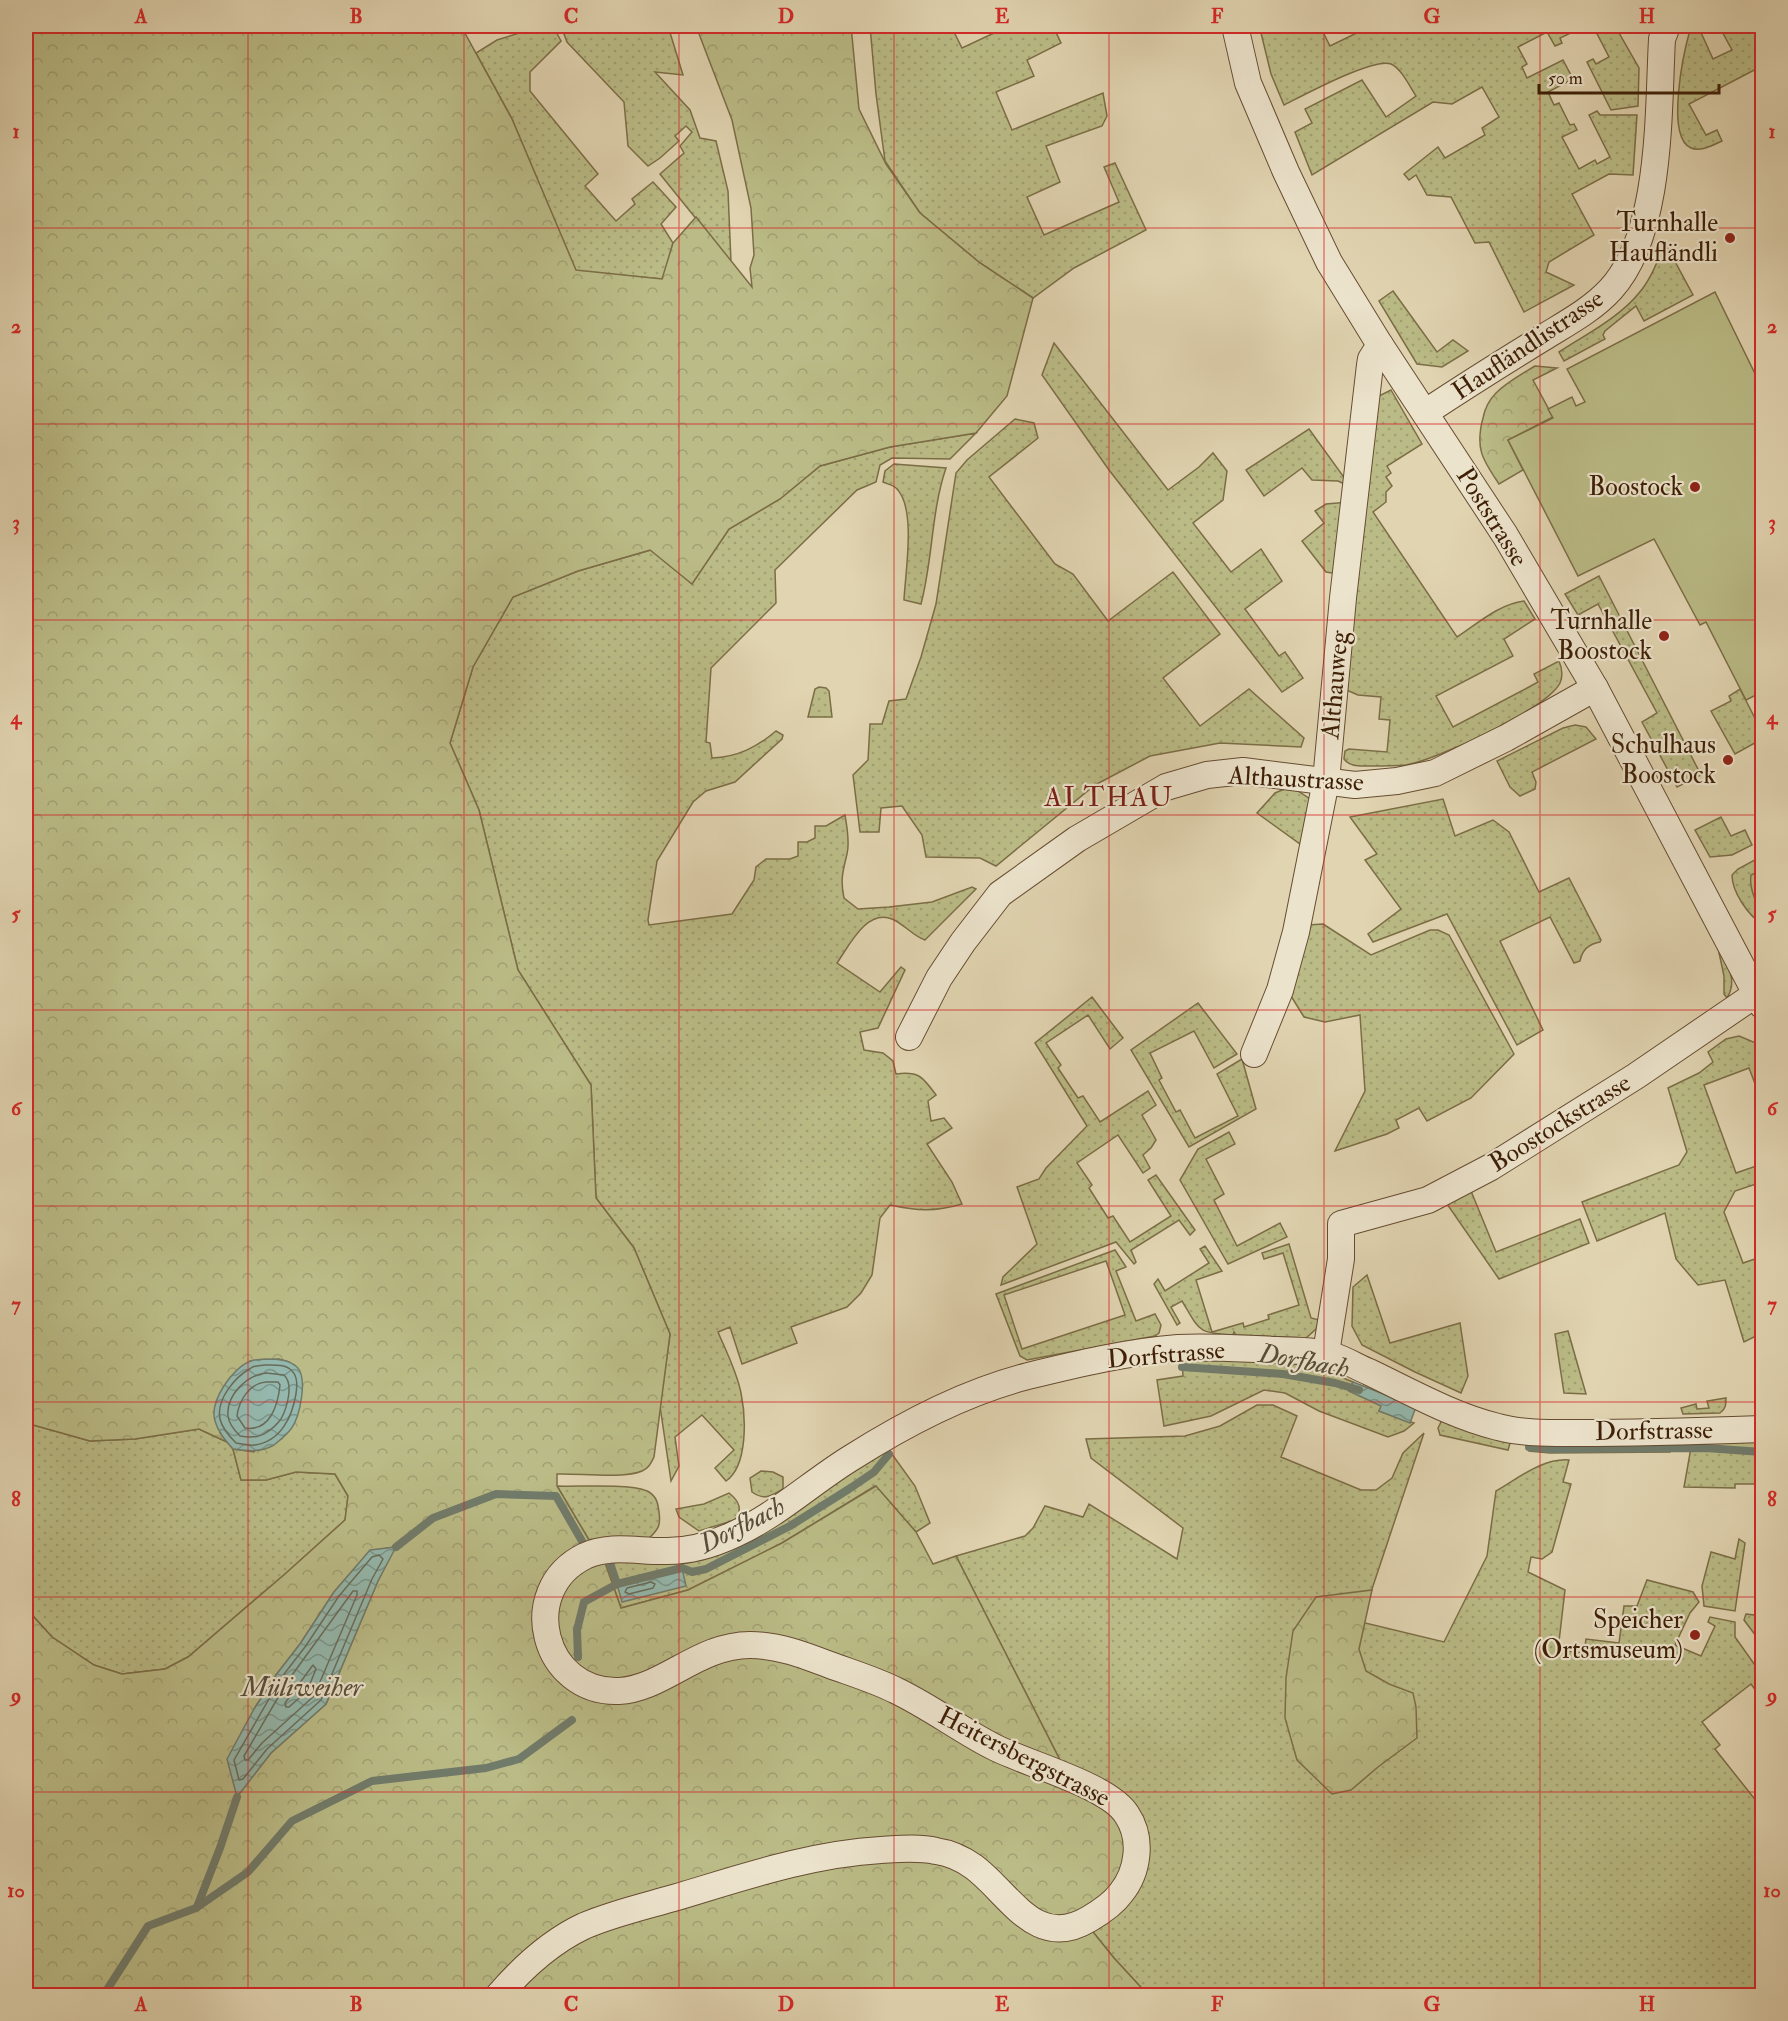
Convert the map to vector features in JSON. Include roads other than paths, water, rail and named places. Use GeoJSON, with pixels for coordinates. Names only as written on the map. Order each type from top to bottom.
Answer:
{"type":"FeatureCollection","features":[{"type":"Feature","properties":{"kind":"street","name":"Poststrasse"},"geometry":{"type":"LineString","coordinates":[[1235,26],[1248,83],[1286,172],[1329,262],[1380,345],[1505,535],[1594,688],[1761,996]]}},
{"type":"Feature","properties":{"kind":"street","name":"Haufländlistrasse"},"geometry":{"type":"LineString","coordinates":[[1426,412],[1585,311],[1610,291],[1619,279],[1645,222],[1652,188],[1662,39],[1667,26]]}},
{"type":"Feature","properties":{"kind":"street","name":"Althauweg"},"geometry":{"type":"LineString","coordinates":[[1254,1054],[1280,990],[1296,932],[1326,781],[1342,610],[1370,365],[1380,345]]}},
{"type":"Feature","properties":{"kind":"street","name":"Althaustrasse"},"geometry":{"type":"LineString","coordinates":[[909,1037],[939,978],[1000,894],[1077,839],[1166,787],[1207,775],[1243,771],[1355,785],[1397,781],[1435,773],[1506,738],[1594,688]]}},
{"type":"Feature","properties":{"kind":"street","name":"Boostockstrasse"},"geometry":{"type":"LineString","coordinates":[[1326,1353],[1341,1259],[1341,1224],[1428,1200],[1491,1167],[1761,996]]}},
{"type":"Feature","properties":{"kind":"street","name":"Dorfstrasse"},"geometry":{"type":"LineString","coordinates":[[772,1513],[851,1458],[923,1416],[999,1384],[1118,1355],[1182,1348],[1326,1353],[1444,1407],[1498,1428],[1562,1433],[1762,1429]]}},
{"type":"Feature","properties":{"kind":"street","name":"Heitersbergstrasse"},"geometry":{"type":"LineString","coordinates":[[498,1995],[534,1959],[558,1941],[586,1926],[616,1914],[760,1872],[833,1854],[906,1848],[930,1849],[952,1855],[969,1863],[981,1873],[1030,1920],[1062,1929],[1076,1927],[1100,1913],[1118,1898],[1129,1882],[1137,1857],[1133,1826],[1125,1810],[1111,1799],[1093,1788],[996,1749],[895,1690],[821,1661],[792,1650],[750,1645],[730,1647],[698,1657],[634,1689],[616,1692],[577,1681],[558,1662],[547,1634],[546,1605],[550,1589],[562,1573],[578,1560],[593,1553],[612,1549],[667,1551],[692,1549],[734,1535],[772,1513]]}},
{"type":"Feature","properties":{"kind":"water"},"geometry":{"type":"Polygon","coordinates":[[[265,1359],[290,1362],[300,1372],[302,1398],[297,1416],[291,1429],[269,1448],[248,1451],[233,1449],[216,1425],[214,1413],[219,1395],[230,1377],[244,1364],[265,1359]]]}},
{"type":"Feature","properties":{"kind":"water"},"geometry":{"type":"Polygon","coordinates":[[[1353,1382],[1416,1407],[1410,1423],[1379,1411],[1381,1406],[1349,1391],[1353,1382]]]}},
{"type":"Feature","properties":{"kind":"water","name":"Müliweiher"},"geometry":{"type":"Polygon","coordinates":[[[396,1547],[378,1581],[326,1704],[271,1753],[237,1797],[227,1759],[254,1709],[334,1592],[370,1550],[396,1547]]]}},
{"type":"Feature","properties":{"kind":"water"},"geometry":{"type":"Polygon","coordinates":[[[682,1568],[686,1586],[622,1602],[617,1584],[682,1568]]]}},
{"type":"Feature","properties":{"kind":"waterway","name":"Dorfbach"},"geometry":{"type":"LineString","coordinates":[[1182,1367],[1283,1374],[1335,1383],[1359,1390]]}},
{"type":"Feature","properties":{"kind":"waterway","name":"Dorfbach"},"geometry":{"type":"LineString","coordinates":[[1529,1447],[1551,1449],[1706,1448],[1762,1452]]}},
{"type":"Feature","properties":{"kind":"waterway","name":"Dorfbach"},"geometry":{"type":"LineString","coordinates":[[578,1657],[577,1630],[584,1602],[617,1584],[682,1568],[692,1572],[706,1569],[790,1526],[849,1489],[874,1472],[889,1454]]}},
{"type":"Feature","properties":{"kind":"waterway"},"geometry":{"type":"LineString","coordinates":[[396,1547],[433,1518],[496,1494],[556,1496],[582,1541]]}},
{"type":"Feature","properties":{"kind":"waterway"},"geometry":{"type":"LineString","coordinates":[[608,1557],[617,1584]]}},
{"type":"Feature","properties":{"kind":"waterway"},"geometry":{"type":"LineString","coordinates":[[103,1996],[148,1926],[196,1908],[248,1872],[292,1821],[372,1781],[486,1768],[519,1759],[572,1720]]}},
{"type":"Feature","properties":{"kind":"waterway"},"geometry":{"type":"LineString","coordinates":[[197,1907],[237,1797]]}},
{"type":"Feature","properties":{"kind":"place","name":"Turnhalle Haufländli"},"geometry":{"type":"Point","coordinates":[1730,238]}},
{"type":"Feature","properties":{"kind":"place","name":"Boostock"},"geometry":{"type":"Point","coordinates":[1695,487]}},
{"type":"Feature","properties":{"kind":"place","name":"Turnhalle Boostock"},"geometry":{"type":"Point","coordinates":[1664,636]}},
{"type":"Feature","properties":{"kind":"place","name":"Schulhaus Boostock"},"geometry":{"type":"Point","coordinates":[1728,760]}},
{"type":"Feature","properties":{"kind":"place","name":"Speicher (Ortsmuseum)"},"geometry":{"type":"Point","coordinates":[1695,1635]}},
{"type":"Feature","properties":{"kind":"district","name":"ALTHAU"},"geometry":{"type":"Point","coordinates":[1109,797]}}]}
